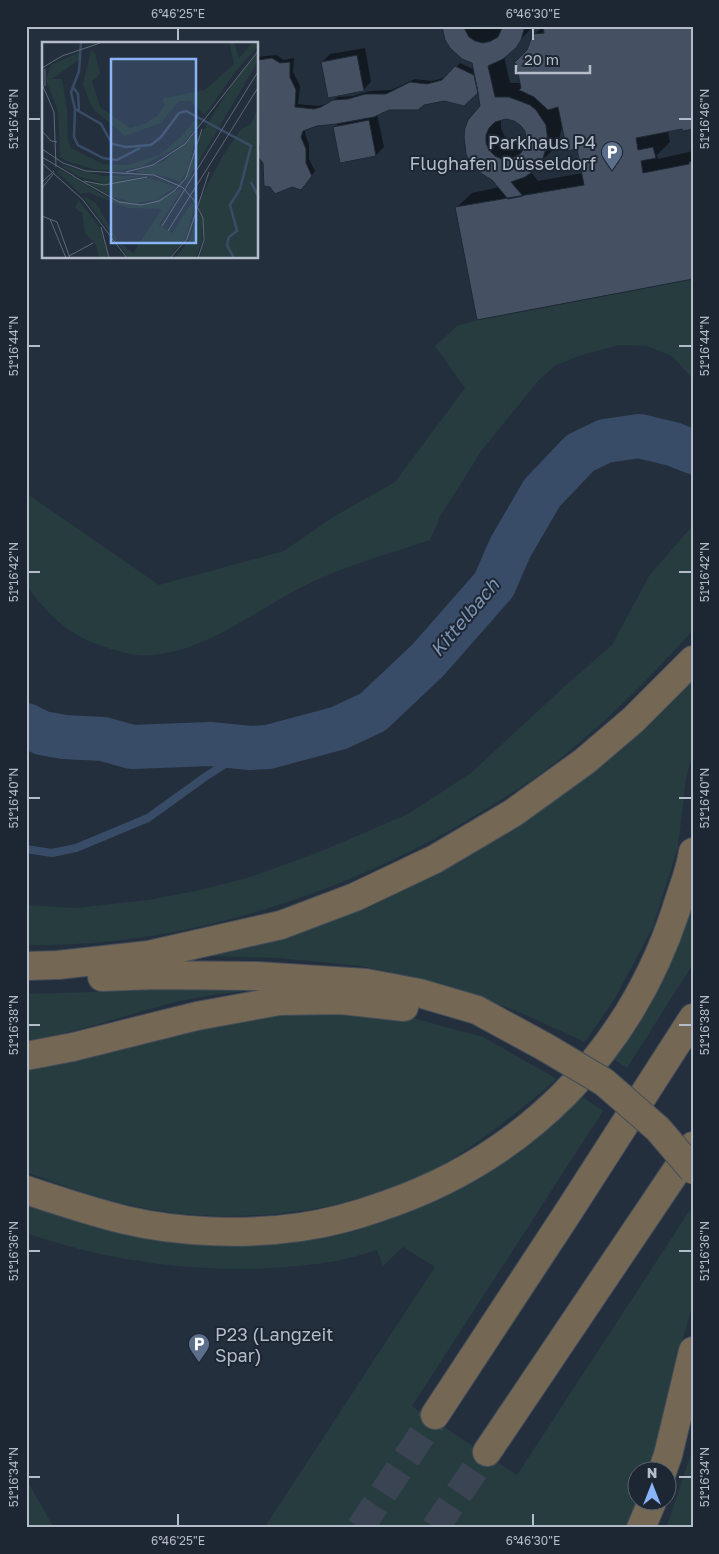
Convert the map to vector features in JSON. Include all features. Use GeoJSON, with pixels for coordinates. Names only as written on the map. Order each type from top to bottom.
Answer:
{"type":"FeatureCollection","features":[{"type":"Feature","properties":{"kind":"highway"},"geometry":{"type":"LineString","coordinates":[[26,966],[58,965],[149,955],[282,925],[355,897],[435,859],[513,813],[585,762],[633,720],[693,660]]}},
{"type":"Feature","properties":{"kind":"highway"},"geometry":{"type":"LineString","coordinates":[[26,1190],[74,1206],[127,1220],[175,1228],[260,1231],[302,1227],[350,1217],[405,1199],[440,1183],[495,1151],[540,1118],[594,1061],[634,1004],[666,939],[691,865],[693,852]]}},
{"type":"Feature","properties":{"kind":"highway"},"geometry":{"type":"LineString","coordinates":[[26,981],[165,975],[257,976],[366,983],[420,993],[478,1010],[604,1082],[658,1129],[693,1170]]}},
{"type":"Feature","properties":{"kind":"highway"},"geometry":{"type":"LineString","coordinates":[[26,1056],[74,1048],[197,1016],[279,1001],[341,1000],[396,1005],[456,1018],[545,1047]]}},
{"type":"Feature","properties":{"kind":"highway"},"geometry":{"type":"LineString","coordinates":[[434,1415],[567,1214],[693,1018]]}},
{"type":"Feature","properties":{"kind":"highway"},"geometry":{"type":"LineString","coordinates":[[487,1452],[693,1146]]}},
{"type":"Feature","properties":{"kind":"highway"},"geometry":{"type":"LineString","coordinates":[[666,1462],[693,1351]]}},
{"type":"Feature","properties":{"kind":"highway"},"geometry":{"type":"LineString","coordinates":[[641,1528],[648,1512]]}},
{"type":"Feature","properties":{"kind":"green space"},"geometry":{"type":"Polygon","coordinates":[[[693,279],[693,379],[672,356],[647,346],[619,345],[582,355],[556,365],[539,380],[482,450],[441,515],[430,540],[330,574],[298,589],[210,638],[173,652],[153,655],[135,655],[111,649],[81,637],[51,615],[26,585],[26,493],[159,585],[284,551],[333,517],[395,482],[465,388],[435,346],[457,326],[477,320],[693,279]]]}},
{"type":"Feature","properties":{"kind":"green space"},"geometry":{"type":"Polygon","coordinates":[[[693,525],[693,630],[662,664],[596,728],[553,765],[508,796],[437,837],[383,864],[326,888],[267,909],[207,925],[147,937],[86,943],[26,945],[26,905],[75,908],[148,900],[200,890],[247,878],[317,853],[408,814],[471,773],[612,645],[649,576],[693,525]]]}},
{"type":"Feature","properties":{"kind":"green space"},"geometry":{"type":"Polygon","coordinates":[[[693,669],[693,753],[686,778],[678,847],[653,927],[614,1000],[585,1042],[519,1012],[446,985],[361,966],[279,958],[205,956],[450,865],[693,669]]]}},
{"type":"Feature","properties":{"kind":"green space"},"geometry":{"type":"Polygon","coordinates":[[[693,897],[693,964],[627,1068],[612,1058],[659,981],[678,940],[693,897]]]}},
{"type":"Feature","properties":{"kind":"green space"},"geometry":{"type":"Polygon","coordinates":[[[207,986],[271,988],[184,1000],[82,1029],[26,1040],[26,994],[207,986]]]}},
{"type":"Feature","properties":{"kind":"green space"},"geometry":{"type":"Polygon","coordinates":[[[343,1008],[413,1018],[483,1037],[557,1079],[473,1145],[419,1178],[382,1193],[319,1208],[267,1215],[241,1216],[215,1216],[163,1211],[124,1204],[95,1196],[26,1172],[26,1065],[223,1019],[343,1008]]]}},
{"type":"Feature","properties":{"kind":"green space"},"geometry":{"type":"Polygon","coordinates":[[[580,1095],[603,1111],[412,1406],[517,1475],[690,1210],[693,1215],[693,1304],[683,1338],[655,1462],[626,1462],[626,1512],[636,1512],[629,1528],[264,1528],[435,1267],[403,1247],[383,1266],[377,1250],[337,1261],[259,1269],[219,1269],[140,1261],[63,1245],[26,1233],[26,1198],[73,1216],[353,1227],[580,1095]]]}},
{"type":"Feature","properties":{"kind":"green space"},"geometry":{"type":"Polygon","coordinates":[[[693,1448],[693,1528],[665,1528],[672,1512],[676,1512],[676,1499],[693,1448]]]}},
{"type":"Feature","properties":{"kind":"green space"},"geometry":{"type":"Polygon","coordinates":[[[26,1479],[54,1528],[26,1528],[26,1479]]]}},
{"type":"Feature","properties":{"kind":"building"},"geometry":{"type":"Polygon","coordinates":[[[442,26],[463,26],[469,37],[483,43],[498,37],[503,26],[525,26],[521,40],[516,48],[503,59],[488,66],[495,97],[509,97],[530,105],[536,110],[546,125],[548,142],[543,158],[532,172],[525,177],[511,182],[523,196],[508,199],[492,180],[479,172],[466,154],[465,128],[468,120],[480,106],[478,93],[472,63],[462,59],[450,48],[445,40],[442,26]],[[506,119],[495,122],[489,128],[486,135],[486,143],[489,150],[495,156],[502,159],[510,159],[520,154],[525,147],[525,131],[514,121],[506,119]]]}},
{"type":"Feature","properties":{"kind":"building","name":"Parkhaus P4 Flughafen Düsseldorf"},"geometry":{"type":"Polygon","coordinates":[[[543,26],[693,26],[693,129],[683,131],[682,129],[636,138],[638,150],[653,147],[656,158],[641,161],[643,173],[689,164],[689,162],[693,161],[693,279],[477,320],[455,207],[584,185],[577,149],[567,151],[558,107],[548,110],[534,97],[519,90],[521,88],[516,64],[514,63],[527,50],[533,34],[544,33],[543,26]]]}},
{"type":"Feature","properties":{"kind":"building"},"geometry":{"type":"Polygon","coordinates":[[[357,55],[364,91],[328,98],[321,62],[357,55]]]}},
{"type":"Feature","properties":{"kind":"building"},"geometry":{"type":"Polygon","coordinates":[[[272,58],[280,63],[290,62],[290,77],[296,90],[295,107],[314,109],[333,100],[348,99],[365,94],[386,94],[410,82],[427,84],[442,80],[455,66],[474,75],[478,93],[464,106],[444,101],[424,105],[418,110],[389,110],[374,117],[317,126],[303,131],[301,137],[306,149],[306,163],[312,176],[301,190],[292,187],[275,194],[270,187],[264,186],[263,163],[259,158],[259,60],[272,58]]]}},
{"type":"Feature","properties":{"kind":"building"},"geometry":{"type":"Polygon","coordinates":[[[369,120],[376,156],[340,163],[333,127],[369,120]]]}},
{"type":"Feature","properties":{"kind":"waterway","name":"Kittelbach"},"geometry":{"type":"LineString","coordinates":[[26,725],[42,733],[64,737],[103,739],[132,747],[210,744],[250,748],[268,747],[339,728],[373,712],[428,660],[494,585],[510,548],[542,493],[580,453],[605,441],[639,436],[673,444],[693,452]]}},
{"type":"Feature","properties":{"kind":"waterway","name":"Kittelbach"},"geometry":{"type":"LineString","coordinates":[[26,849],[52,853],[76,848],[148,818],[205,777],[250,748]]}},
{"type":"Feature","properties":{"kind":"tunnel"},"geometry":{"type":"LineString","coordinates":[[360,1528],[435,1415]]}},
{"type":"Feature","properties":{"kind":"tunnel"},"geometry":{"type":"LineString","coordinates":[[435,1528],[487,1452]]}},
{"type":"Feature","properties":{"kind":"place","name":"Parkhaus P4 Flughafen Düsseldorf"},"geometry":{"type":"Point","coordinates":[612,171]}},
{"type":"Feature","properties":{"kind":"place","name":"P23 (Langzeit Spar)"},"geometry":{"type":"Point","coordinates":[199,1363]}}]}
